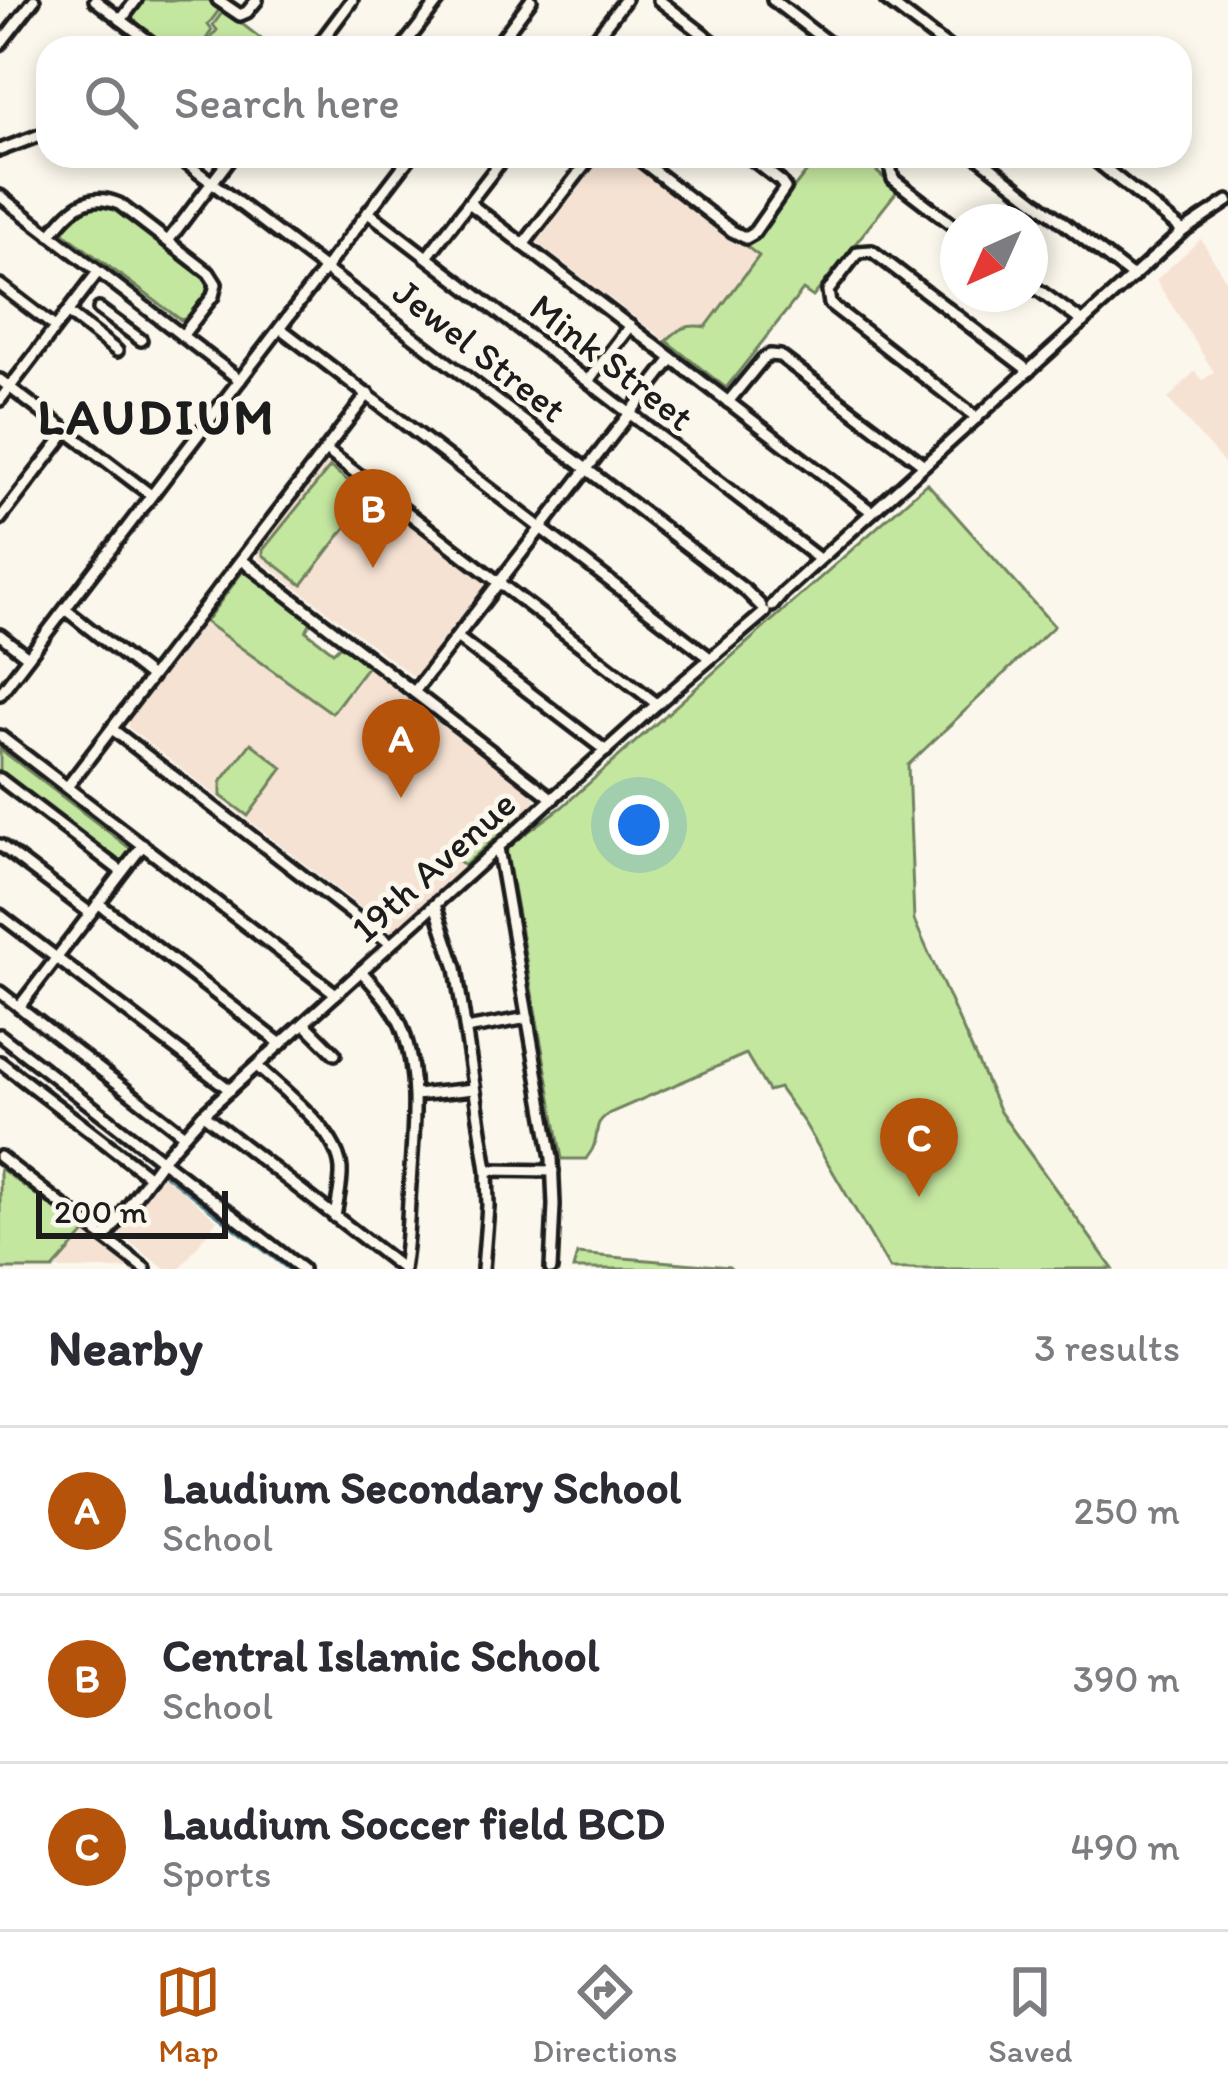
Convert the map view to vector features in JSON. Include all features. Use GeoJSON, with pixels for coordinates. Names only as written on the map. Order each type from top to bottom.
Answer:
{"type":"FeatureCollection","features":[{"type":"Feature","properties":{"kind":"street"},"geometry":{"type":"LineString","coordinates":[[0,44],[34,0]]}},
{"type":"Feature","properties":{"kind":"street"},"geometry":{"type":"LineString","coordinates":[[95,0],[142,36]]}},
{"type":"Feature","properties":{"kind":"street"},"geometry":{"type":"LineString","coordinates":[[121,20],[136,0]]}},
{"type":"Feature","properties":{"kind":"street"},"geometry":{"type":"LineString","coordinates":[[218,0],[242,15],[257,0]]}},
{"type":"Feature","properties":{"kind":"street"},"geometry":{"type":"LineString","coordinates":[[325,36],[352,0]]}},
{"type":"Feature","properties":{"kind":"street"},"geometry":{"type":"LineString","coordinates":[[411,36],[439,0]]}},
{"type":"Feature","properties":{"kind":"street"},"geometry":{"type":"LineString","coordinates":[[597,36],[625,0]]}},
{"type":"Feature","properties":{"kind":"street"},"geometry":{"type":"LineString","coordinates":[[659,0],[706,36]]}},
{"type":"Feature","properties":{"kind":"street"},"geometry":{"type":"LineString","coordinates":[[773,0],[820,36]]}},
{"type":"Feature","properties":{"kind":"street"},"geometry":{"type":"LineString","coordinates":[[886,0],[933,36]]}},
{"type":"Feature","properties":{"kind":"street"},"geometry":{"type":"LineString","coordinates":[[502,36],[524,2]]}},
{"type":"Feature","properties":{"kind":"street"},"geometry":{"type":"LineString","coordinates":[[0,150],[36,136]]}},
{"type":"Feature","properties":{"kind":"street","name":"Jewel Street"},"geometry":{"type":"LineString","coordinates":[[193,168],[765,606]]}},
{"type":"Feature","properties":{"kind":"street"},"geometry":{"type":"LineString","coordinates":[[167,241],[223,168]]}},
{"type":"Feature","properties":{"kind":"street"},"geometry":{"type":"LineString","coordinates":[[0,694],[398,168]]}},
{"type":"Feature","properties":{"kind":"street"},"geometry":{"type":"LineString","coordinates":[[428,257],[496,168]]}},
{"type":"Feature","properties":{"kind":"street"},"geometry":{"type":"LineString","coordinates":[[524,245],[583,168]]}},
{"type":"Feature","properties":{"kind":"street"},"geometry":{"type":"LineString","coordinates":[[650,168],[746,238],[784,188],[763,168]]}},
{"type":"Feature","properties":{"kind":"street"},"geometry":{"type":"LineString","coordinates":[[890,168],[893,179],[940,215]]}},
{"type":"Feature","properties":{"kind":"street"},"geometry":{"type":"LineString","coordinates":[[992,168],[1133,277]]}},
{"type":"Feature","properties":{"kind":"street"},"geometry":{"type":"LineString","coordinates":[[1105,168],[1183,231]]}},
{"type":"Feature","properties":{"kind":"street"},"geometry":{"type":"LineString","coordinates":[[0,196],[241,380]]}},
{"type":"Feature","properties":{"kind":"street"},"geometry":{"type":"LineString","coordinates":[[50,235],[75,206],[100,199],[119,204],[209,273],[216,284],[182,336]]}},
{"type":"Feature","properties":{"kind":"street","name":"19th Avenue"},"geometry":{"type":"LineString","coordinates":[[104,1238],[203,1114],[1079,322],[1183,231],[1228,201]]}},
{"type":"Feature","properties":{"kind":"street"},"geometry":{"type":"LineString","coordinates":[[470,203],[872,512]]}},
{"type":"Feature","properties":{"kind":"street","name":"Mink Street"},"geometry":{"type":"LineString","coordinates":[[368,212],[819,559]]}},
{"type":"Feature","properties":{"kind":"street"},"geometry":{"type":"LineString","coordinates":[[976,418],[830,304],[829,291],[858,252],[876,254],[1029,371]]}},
{"type":"Feature","properties":{"kind":"street"},"geometry":{"type":"LineString","coordinates":[[0,400],[5,384],[98,272]]}},
{"type":"Feature","properties":{"kind":"street"},"geometry":{"type":"LineString","coordinates":[[0,285],[56,327]]}},
{"type":"Feature","properties":{"kind":"street"},"geometry":{"type":"LineString","coordinates":[[81,295],[141,340]]}},
{"type":"Feature","properties":{"kind":"street"},"geometry":{"type":"LineString","coordinates":[[1048,298],[1079,322]]}},
{"type":"Feature","properties":{"kind":"street"},"geometry":{"type":"LineString","coordinates":[[67,312],[117,351]]}},
{"type":"Feature","properties":{"kind":"street"},"geometry":{"type":"LineString","coordinates":[[588,381],[630,326]]}},
{"type":"Feature","properties":{"kind":"street"},"geometry":{"type":"LineString","coordinates":[[280,328],[710,658]]}},
{"type":"Feature","properties":{"kind":"street"},"geometry":{"type":"LineString","coordinates":[[728,402],[763,358],[780,356],[924,465]]}},
{"type":"Feature","properties":{"kind":"street"},"geometry":{"type":"LineString","coordinates":[[414,692],[672,358]]}},
{"type":"Feature","properties":{"kind":"street"},"geometry":{"type":"LineString","coordinates":[[5,384],[151,496]]}},
{"type":"Feature","properties":{"kind":"street"},"geometry":{"type":"LineString","coordinates":[[67,787],[368,394]]}},
{"type":"Feature","properties":{"kind":"street"},"geometry":{"type":"LineString","coordinates":[[0,519],[67,431]]}},
{"type":"Feature","properties":{"kind":"street"},"geometry":{"type":"LineString","coordinates":[[326,450],[657,704]]}},
{"type":"Feature","properties":{"kind":"street"},"geometry":{"type":"LineString","coordinates":[[242,560],[553,799]]}},
{"type":"Feature","properties":{"kind":"street"},"geometry":{"type":"LineString","coordinates":[[66,610],[152,677]]}},
{"type":"Feature","properties":{"kind":"street"},"geometry":{"type":"LineString","coordinates":[[0,635],[28,657]]}},
{"type":"Feature","properties":{"kind":"street"},"geometry":{"type":"LineString","coordinates":[[458,638],[606,751]]}},
{"type":"Feature","properties":{"kind":"street"},"geometry":{"type":"LineString","coordinates":[[112,729],[391,944]]}},
{"type":"Feature","properties":{"kind":"street"},"geometry":{"type":"LineString","coordinates":[[0,736],[336,994]]}},
{"type":"Feature","properties":{"kind":"street"},"geometry":{"type":"LineString","coordinates":[[0,779],[122,872]]}},
{"type":"Feature","properties":{"kind":"street"},"geometry":{"type":"LineString","coordinates":[[0,845],[90,913]]}},
{"type":"Feature","properties":{"kind":"street"},"geometry":{"type":"LineString","coordinates":[[19,1007],[142,845]]}},
{"type":"Feature","properties":{"kind":"street"},"geometry":{"type":"LineString","coordinates":[[498,848],[553,1171],[551,1269]]}},
{"type":"Feature","properties":{"kind":"street"},"geometry":{"type":"LineString","coordinates":[[98,903],[281,1045]]}},
{"type":"Feature","properties":{"kind":"street"},"geometry":{"type":"LineString","coordinates":[[435,905],[452,954],[487,1170],[482,1269]]}},
{"type":"Feature","properties":{"kind":"street"},"geometry":{"type":"LineString","coordinates":[[0,915],[230,1090]]}},
{"type":"Feature","properties":{"kind":"street"},"geometry":{"type":"LineString","coordinates":[[361,971],[399,1021],[409,1051],[415,1095],[403,1269]]}},
{"type":"Feature","properties":{"kind":"street"},"geometry":{"type":"LineString","coordinates":[[0,992],[183,1134]]}},
{"type":"Feature","properties":{"kind":"street"},"geometry":{"type":"LineString","coordinates":[[466,1029],[529,1018]]}},
{"type":"Feature","properties":{"kind":"street"},"geometry":{"type":"LineString","coordinates":[[304,1023],[335,1054]]}},
{"type":"Feature","properties":{"kind":"street"},"geometry":{"type":"LineString","coordinates":[[0,1035],[302,1269]]}},
{"type":"Feature","properties":{"kind":"street"},"geometry":{"type":"LineString","coordinates":[[0,1062],[150,1177]]}},
{"type":"Feature","properties":{"kind":"street"},"geometry":{"type":"LineString","coordinates":[[257,1066],[319,1125],[336,1150],[341,1170],[335,1217]]}},
{"type":"Feature","properties":{"kind":"street"},"geometry":{"type":"LineString","coordinates":[[415,1095],[474,1089]]}},
{"type":"Feature","properties":{"kind":"street"},"geometry":{"type":"LineString","coordinates":[[203,1114],[403,1269]]}},
{"type":"Feature","properties":{"kind":"street"},"geometry":{"type":"LineString","coordinates":[[0,1157],[145,1269]]}},
{"type":"Feature","properties":{"kind":"street"},"geometry":{"type":"LineString","coordinates":[[487,1170],[553,1171]]}},
{"type":"Feature","properties":{"kind":"shaded area"},"geometry":{"type":"Polygon","coordinates":[[[592,168],[642,168],[759,256],[705,328],[679,329],[666,341],[536,242],[592,168]]]}},
{"type":"Feature","properties":{"kind":"shaded area"},"geometry":{"type":"Polygon","coordinates":[[[1201,239],[1228,284],[1228,468],[1168,399],[1195,371],[1203,380],[1214,372],[1156,280],[1201,239]]]}},
{"type":"Feature","properties":{"kind":"shaded area"},"geometry":{"type":"Polygon","coordinates":[[[330,460],[487,578],[488,589],[422,675],[414,677],[259,559],[257,550],[321,465],[330,460]]]}},
{"type":"Feature","properties":{"kind":"shaded area"},"geometry":{"type":"Polygon","coordinates":[[[205,622],[331,712],[370,663],[534,792],[535,805],[394,933],[129,728],[128,719],[205,622]]]}},
{"type":"Feature","properties":{"kind":"shaded area"},"geometry":{"type":"Polygon","coordinates":[[[164,1176],[217,1220],[180,1269],[165,1269],[116,1232],[158,1177],[164,1176]]]}},
{"type":"Feature","properties":{"kind":"shaded area"},"geometry":{"type":"Polygon","coordinates":[[[86,1232],[133,1269],[53,1269],[86,1232]]]}},
{"type":"Feature","properties":{"kind":"green space"},"geometry":{"type":"Polygon","coordinates":[[[141,0],[209,0],[220,9],[208,25],[212,30],[208,36],[154,36],[129,16],[141,0]]]}},
{"type":"Feature","properties":{"kind":"green space"},"geometry":{"type":"Polygon","coordinates":[[[224,10],[258,36],[212,36],[217,30],[213,25],[224,10]]]}},
{"type":"Feature","properties":{"kind":"green space"},"geometry":{"type":"Polygon","coordinates":[[[810,168],[880,168],[877,172],[898,190],[813,297],[803,290],[726,388],[666,341],[684,328],[706,327],[759,256],[747,247],[810,168]]]}},
{"type":"Feature","properties":{"kind":"green space"},"geometry":{"type":"Polygon","coordinates":[[[97,202],[116,205],[211,282],[191,314],[181,320],[65,234],[64,226],[80,208],[97,202]]]}},
{"type":"Feature","properties":{"kind":"green space"},"geometry":{"type":"Polygon","coordinates":[[[330,467],[369,497],[302,585],[263,555],[263,550],[330,467]]]}},
{"type":"Feature","properties":{"kind":"green space"},"geometry":{"type":"Polygon","coordinates":[[[927,483],[1054,626],[908,765],[914,920],[1000,1112],[1113,1269],[890,1269],[805,1124],[779,1088],[768,1091],[746,1054],[610,1113],[599,1124],[586,1159],[562,1159],[506,848],[562,807],[927,483]]]}},
{"type":"Feature","properties":{"kind":"green space"},"geometry":{"type":"Polygon","coordinates":[[[246,567],[312,620],[306,631],[333,652],[344,642],[370,663],[332,713],[205,622],[246,567]]]}},
{"type":"Feature","properties":{"kind":"green space"},"geometry":{"type":"Polygon","coordinates":[[[251,743],[283,768],[248,816],[221,796],[221,782],[251,743]]]}},
{"type":"Feature","properties":{"kind":"green space"},"geometry":{"type":"Polygon","coordinates":[[[0,749],[131,849],[120,863],[0,771],[0,749]]]}},
{"type":"Feature","properties":{"kind":"green space"},"geometry":{"type":"Polygon","coordinates":[[[502,811],[513,823],[464,866],[453,854],[502,811]]]}},
{"type":"Feature","properties":{"kind":"green space"},"geometry":{"type":"Polygon","coordinates":[[[0,1168],[86,1232],[53,1269],[0,1269],[0,1168]]]}},
{"type":"Feature","properties":{"kind":"green space"},"geometry":{"type":"Polygon","coordinates":[[[577,1254],[729,1267],[731,1269],[573,1269],[577,1254]]]}},
{"type":"Feature","properties":{"kind":"waterway"},"geometry":{"type":"LineString","coordinates":[[161,1172],[288,1269]]}},
{"type":"Feature","properties":{"kind":"place","name":"Central Islamic School"},"geometry":{"type":"Point","coordinates":[373,568]}},
{"type":"Feature","properties":{"kind":"place","name":"Laudium Secondary School"},"geometry":{"type":"Point","coordinates":[401,798]}},
{"type":"Feature","properties":{"kind":"place","name":"Laudium Soccer field BCD"},"geometry":{"type":"Point","coordinates":[919,1197]}},
{"type":"Feature","properties":{"kind":"district","name":"LAUDIUM"},"geometry":{"type":"Point","coordinates":[157,416]}}]}
